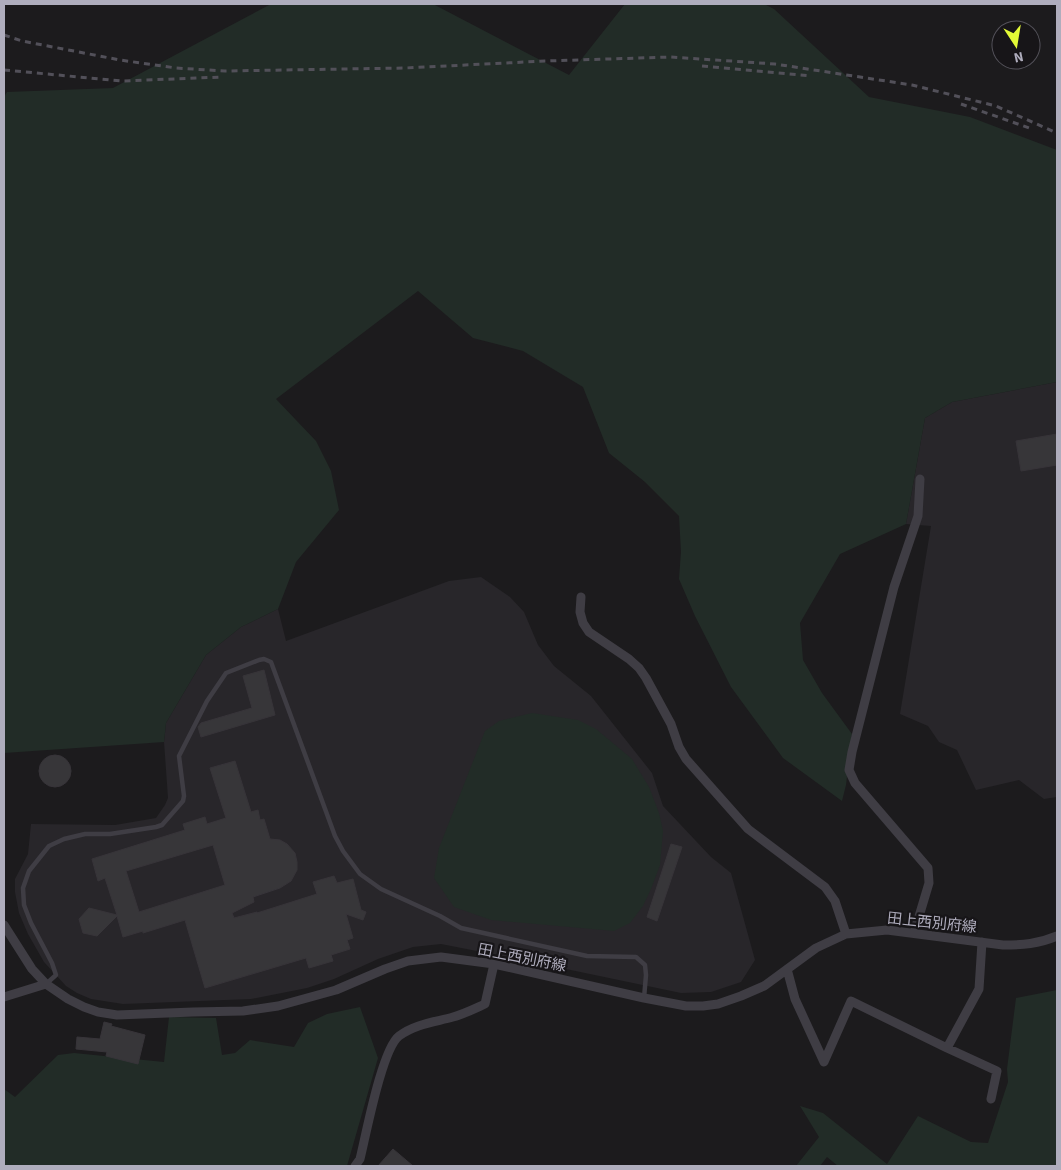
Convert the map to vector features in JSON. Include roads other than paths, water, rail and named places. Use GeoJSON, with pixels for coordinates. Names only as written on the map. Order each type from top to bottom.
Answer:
{"type":"FeatureCollection","features":[{"type":"Feature","properties":{"kind":"street"},"geometry":{"type":"LineString","coordinates":[[914,933],[929,883],[930,875],[928,868],[855,783],[849,770],[894,587],[918,516],[920,479]]}},
{"type":"Feature","properties":{"kind":"street"},"geometry":{"type":"LineString","coordinates":[[581,597],[580,612],[589,632],[639,668],[671,724],[679,747],[686,759],[748,829],[825,887],[835,900],[846,934]]}},
{"type":"Feature","properties":{"kind":"street","name":"田上西別府線"},"geometry":{"type":"LineString","coordinates":[[4,925],[32,969],[46,984],[84,1007],[98,1012],[117,1015],[243,1011],[278,1006],[336,990],[408,961],[441,957],[494,964],[686,1006],[703,1006],[718,1004],[764,986],[816,948],[846,934],[887,930],[1003,945],[1037,943],[1057,936]]}},
{"type":"Feature","properties":{"kind":"street"},"geometry":{"type":"LineString","coordinates":[[948,1048],[979,988],[982,942]]}},
{"type":"Feature","properties":{"kind":"street"},"geometry":{"type":"LineString","coordinates":[[355,1166],[360,1159],[372,1106],[387,1054],[398,1037],[421,1025],[455,1017],[485,1004],[494,964]]}},
{"type":"Feature","properties":{"kind":"street"},"geometry":{"type":"LineString","coordinates":[[787,970],[795,999],[824,1062],[851,1001],[997,1071],[991,1099]]}},
{"type":"Feature","properties":{"kind":"street"},"geometry":{"type":"LineString","coordinates":[[4,997],[46,984]]}},
{"type":"Feature","properties":{"kind":"lane"},"geometry":{"type":"LineString","coordinates":[[46,984],[56,975],[52,963],[30,922],[24,905],[23,888],[29,871],[49,846],[64,839],[85,834],[110,834],[162,825],[183,801],[180,756],[208,701],[226,673],[264,659],[271,662],[335,836],[343,851],[360,874],[381,889],[440,916],[461,928],[587,956],[636,957],[644,965],[646,975],[644,998]]}},
{"type":"Feature","properties":{"kind":"railway"},"geometry":{"type":"LineString","coordinates":[[4,35],[22,41],[120,60],[176,68],[225,71],[405,68],[671,57],[775,64],[912,85],[996,106],[1057,133]]}},
{"type":"Feature","properties":{"kind":"railway"},"geometry":{"type":"LineString","coordinates":[[702,66],[811,76]]}},
{"type":"Feature","properties":{"kind":"railway"},"geometry":{"type":"LineString","coordinates":[[4,70],[122,81],[222,77]]}},
{"type":"Feature","properties":{"kind":"railway"},"geometry":{"type":"LineString","coordinates":[[961,104],[1032,129]]}}]}
